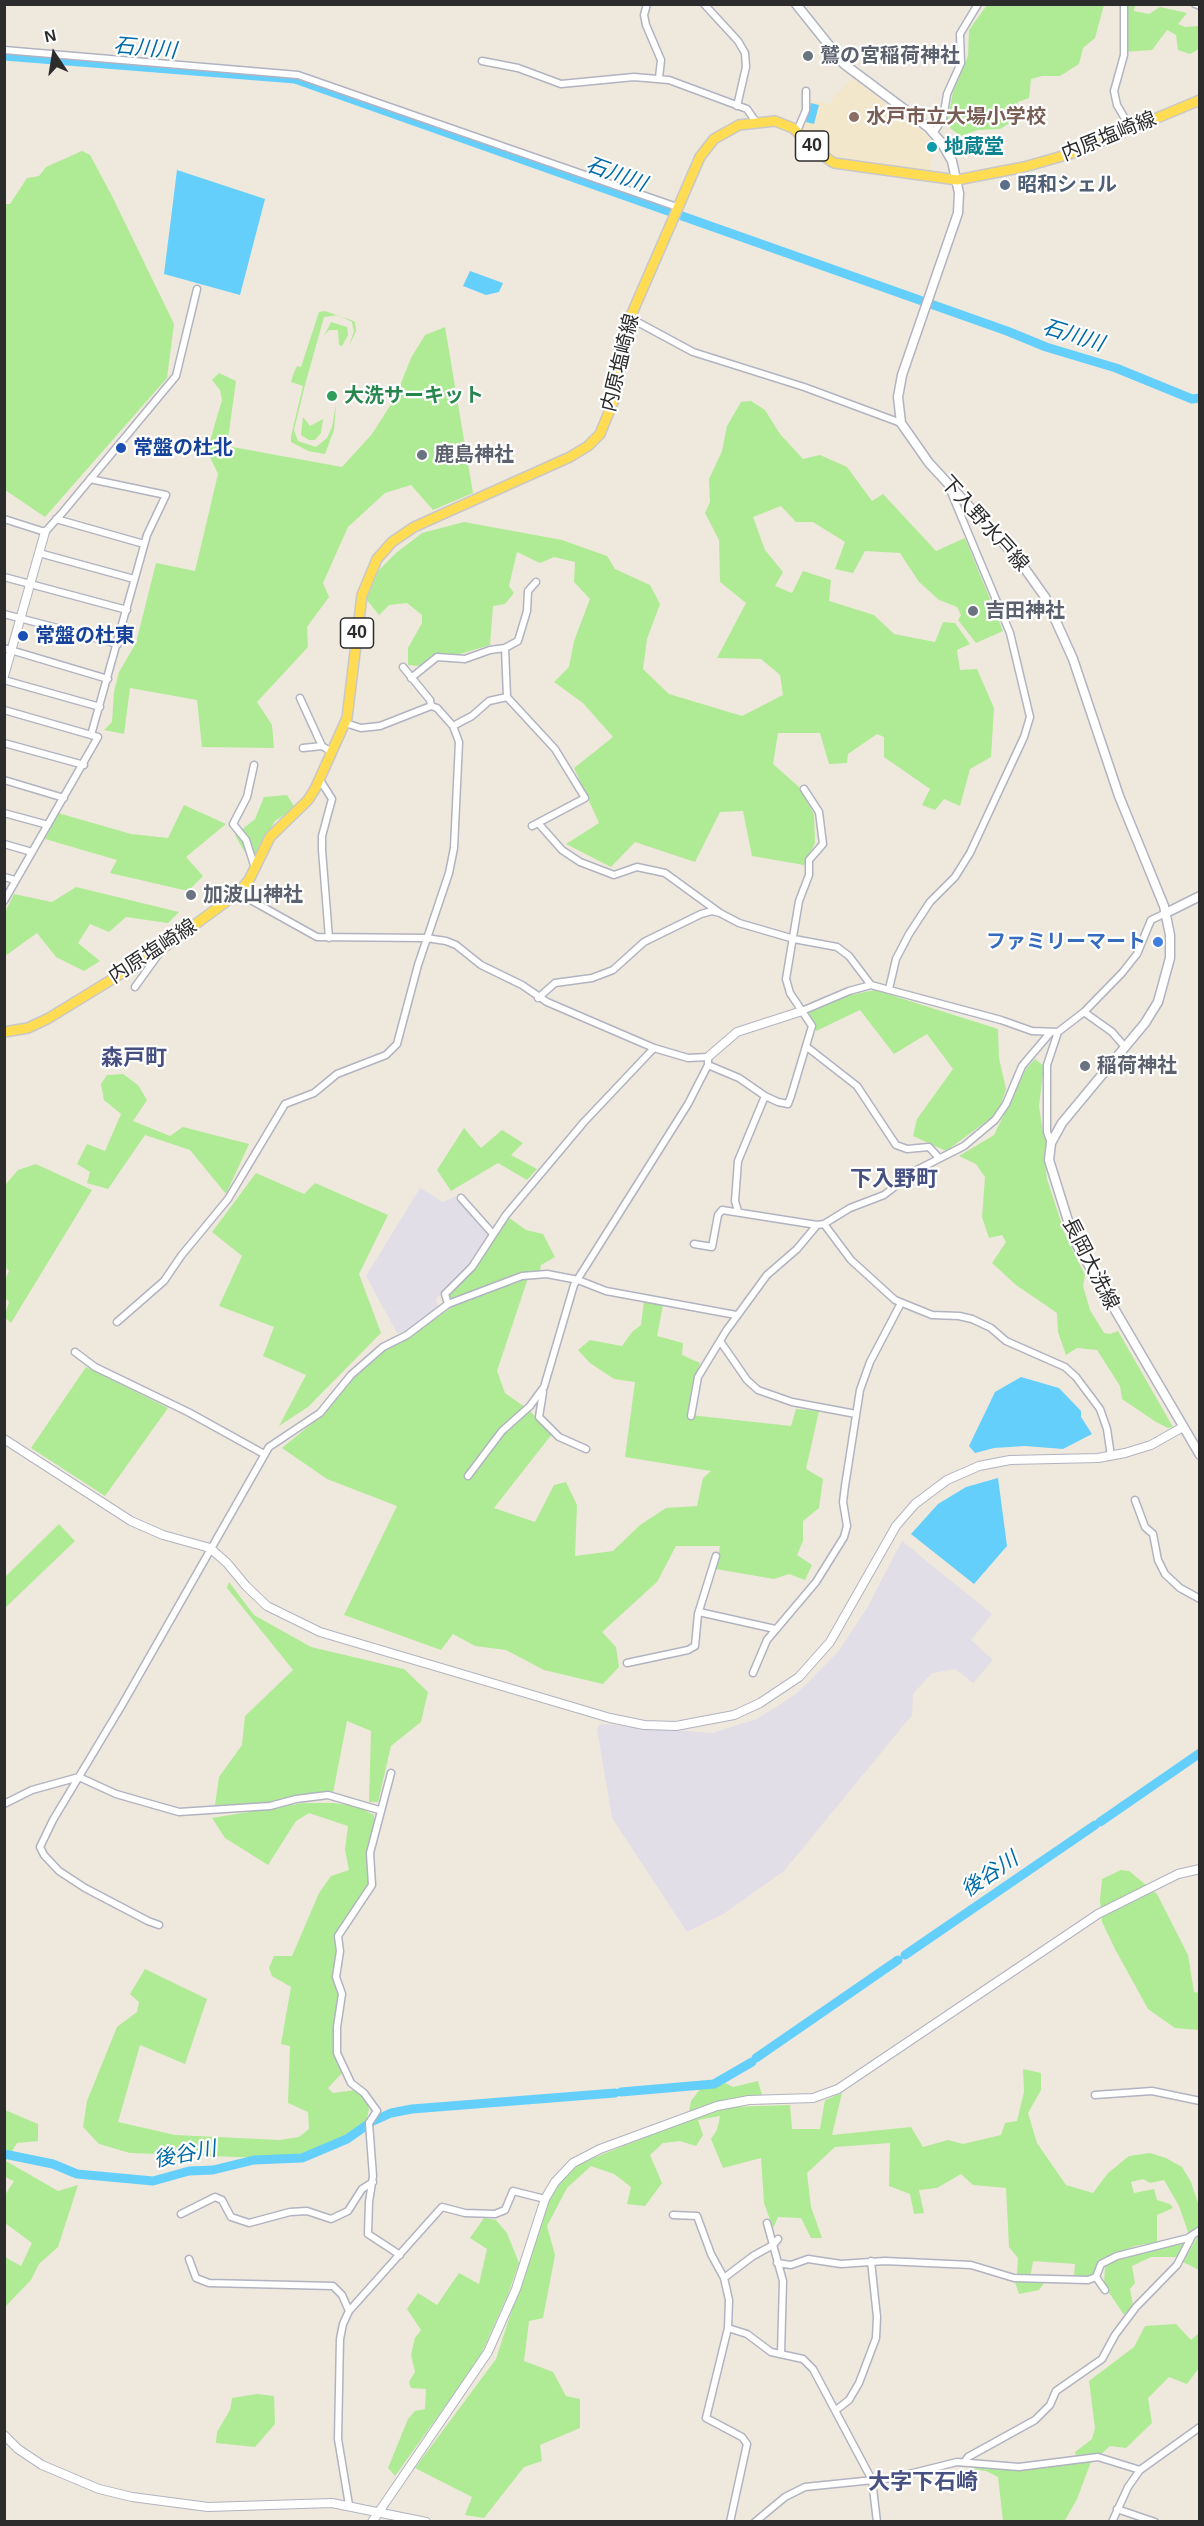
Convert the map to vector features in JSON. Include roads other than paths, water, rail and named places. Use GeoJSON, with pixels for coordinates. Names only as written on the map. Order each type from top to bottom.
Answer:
{"type":"FeatureCollection","features":[{"type":"Feature","properties":{"kind":"main road","name":"下入野水戸線"},"geometry":{"type":"LineString","coordinates":[[796,4],[844,64],[933,133],[947,151],[957,180],[958,213],[900,383],[898,403],[901,423],[921,453],[948,485],[1028,571],[1050,607],[1073,659],[1119,796],[1166,913]]}},
{"type":"Feature","properties":{"kind":"main road","name":"内原塩崎線"},"geometry":{"type":"LineString","coordinates":[[4,1032],[28,1028],[49,1018],[163,948],[238,893],[255,868],[270,837],[308,800],[320,780],[345,723],[349,710],[362,595],[366,579],[377,559],[392,542],[414,527],[570,457],[594,440],[606,424],[612,408],[630,318],[700,157],[709,144],[726,131],[756,122],[779,122],[797,131],[819,153],[834,163],[957,180],[1053,160],[1200,100]]}},
{"type":"Feature","properties":{"kind":"main road"},"geometry":{"type":"LineString","coordinates":[[1050,1143],[1062,1123],[1153,1011],[1165,982],[1171,946],[1166,913],[1200,896]]}},
{"type":"Feature","properties":{"kind":"main road","name":"長岡大洗線"},"geometry":{"type":"LineString","coordinates":[[1050,1143],[1050,1171],[1074,1240],[1200,1455]]}},
{"type":"Feature","properties":{"kind":"street"},"geometry":{"type":"LineString","coordinates":[[646,4],[646,25],[661,60],[659,78]]}},
{"type":"Feature","properties":{"kind":"street"},"geometry":{"type":"LineString","coordinates":[[704,4],[738,41],[745,53],[746,67],[737,106]]}},
{"type":"Feature","properties":{"kind":"street"},"geometry":{"type":"LineString","coordinates":[[933,133],[943,119],[947,94],[961,63],[960,34],[978,4]]}},
{"type":"Feature","properties":{"kind":"street"},"geometry":{"type":"LineString","coordinates":[[1124,4],[1124,55],[1114,91],[1117,105],[1131,129]]}},
{"type":"Feature","properties":{"kind":"street"},"geometry":{"type":"LineString","coordinates":[[4,50],[298,75],[676,211]]}},
{"type":"Feature","properties":{"kind":"street"},"geometry":{"type":"LineString","coordinates":[[482,61],[518,68],[561,84],[634,77],[659,78],[710,93],[725,103],[747,109],[756,122]]}},
{"type":"Feature","properties":{"kind":"street"},"geometry":{"type":"LineString","coordinates":[[797,131],[806,110],[806,91]]}},
{"type":"Feature","properties":{"kind":"street"},"geometry":{"type":"LineString","coordinates":[[100,707],[4,678],[8,649],[21,619],[45,532],[176,376],[197,289]]}},
{"type":"Feature","properties":{"kind":"street"},"geometry":{"type":"LineString","coordinates":[[630,318],[693,352],[804,387],[901,423]]}},
{"type":"Feature","properties":{"kind":"street"},"geometry":{"type":"LineString","coordinates":[[90,479],[166,495],[144,544],[92,735]]}},
{"type":"Feature","properties":{"kind":"street"},"geometry":{"type":"LineString","coordinates":[[889,989],[896,959],[909,934],[930,902],[955,877],[970,853],[1024,737],[1030,717],[1010,633],[948,485]]}},
{"type":"Feature","properties":{"kind":"street"},"geometry":{"type":"LineString","coordinates":[[4,519],[45,532]]}},
{"type":"Feature","properties":{"kind":"street"},"geometry":{"type":"LineString","coordinates":[[56,519],[144,544]]}},
{"type":"Feature","properties":{"kind":"street"},"geometry":{"type":"LineString","coordinates":[[39,553],[134,579]]}},
{"type":"Feature","properties":{"kind":"street"},"geometry":{"type":"LineString","coordinates":[[4,577],[127,610]]}},
{"type":"Feature","properties":{"kind":"street"},"geometry":{"type":"LineString","coordinates":[[411,678],[437,657],[465,658],[490,650],[506,648],[518,641],[527,611],[528,591],[536,582]]}},
{"type":"Feature","properties":{"kind":"street"},"geometry":{"type":"LineString","coordinates":[[4,614],[118,644]]}},
{"type":"Feature","properties":{"kind":"street"},"geometry":{"type":"LineString","coordinates":[[506,648],[507,697],[555,749],[585,798],[535,825],[562,850],[580,862],[614,875],[637,867],[665,873],[720,913],[739,923],[794,939],[837,947],[849,956],[871,986]]}},
{"type":"Feature","properties":{"kind":"street"},"geometry":{"type":"LineString","coordinates":[[8,649],[108,679]]}},
{"type":"Feature","properties":{"kind":"street"},"geometry":{"type":"LineString","coordinates":[[403,667],[430,700],[431,706]]}},
{"type":"Feature","properties":{"kind":"street"},"geometry":{"type":"LineString","coordinates":[[453,726],[472,716],[489,701],[507,697]]}},
{"type":"Feature","properties":{"kind":"street"},"geometry":{"type":"LineString","coordinates":[[300,698],[322,746],[332,752]]}},
{"type":"Feature","properties":{"kind":"street"},"geometry":{"type":"LineString","coordinates":[[117,1322],[164,1281],[181,1256],[228,1199],[285,1104],[314,1093],[337,1074],[393,1050],[402,1028],[426,938],[449,873],[454,848],[459,750],[453,726],[436,708],[431,706],[380,726],[361,728],[345,723]]}},
{"type":"Feature","properties":{"kind":"street"},"geometry":{"type":"LineString","coordinates":[[4,710],[98,737],[4,901]]}},
{"type":"Feature","properties":{"kind":"street"},"geometry":{"type":"LineString","coordinates":[[4,743],[84,765]]}},
{"type":"Feature","properties":{"kind":"street"},"geometry":{"type":"LineString","coordinates":[[303,748],[322,746]]}},
{"type":"Feature","properties":{"kind":"street"},"geometry":{"type":"LineString","coordinates":[[254,765],[247,797],[233,824],[246,840],[255,868]]}},
{"type":"Feature","properties":{"kind":"street"},"geometry":{"type":"LineString","coordinates":[[4,780],[64,798]]}},
{"type":"Feature","properties":{"kind":"street"},"geometry":{"type":"LineString","coordinates":[[320,780],[332,799],[322,843],[329,938]]}},
{"type":"Feature","properties":{"kind":"street"},"geometry":{"type":"LineString","coordinates":[[238,893],[308,934],[329,938],[426,938],[456,945],[481,965],[522,985],[538,998],[654,1048],[708,1061],[740,1078],[765,1096],[788,1104],[812,1026],[790,993],[786,980],[799,901],[809,875],[809,860],[823,844],[819,812],[804,789]]}},
{"type":"Feature","properties":{"kind":"street"},"geometry":{"type":"LineString","coordinates":[[4,813],[48,825]]}},
{"type":"Feature","properties":{"kind":"street"},"geometry":{"type":"LineString","coordinates":[[4,844],[32,852]]}},
{"type":"Feature","properties":{"kind":"street"},"geometry":{"type":"LineString","coordinates":[[4,877],[15,880]]}},
{"type":"Feature","properties":{"kind":"street"},"geometry":{"type":"LineString","coordinates":[[538,998],[555,983],[592,978],[613,970],[644,942],[692,918],[712,911],[720,913]]}},
{"type":"Feature","properties":{"kind":"street"},"geometry":{"type":"LineString","coordinates":[[586,1449],[559,1437],[539,1417],[544,1387],[574,1284],[683,1113],[708,1061],[737,1032],[802,1011],[849,991],[871,986],[889,989],[1032,1031],[1058,1032],[1084,1012],[1131,963],[1151,920],[1166,913]]}},
{"type":"Feature","properties":{"kind":"street"},"geometry":{"type":"LineString","coordinates":[[135,987],[163,948]]}},
{"type":"Feature","properties":{"kind":"street"},"geometry":{"type":"LineString","coordinates":[[1084,1012],[1112,1032],[1125,1047]]}},
{"type":"Feature","properties":{"kind":"street"},"geometry":{"type":"LineString","coordinates":[[1050,1143],[1046,1101],[1047,1065],[1058,1032]]}},
{"type":"Feature","properties":{"kind":"street"},"geometry":{"type":"LineString","coordinates":[[694,1244],[712,1247],[720,1212],[738,1211],[817,1225],[825,1224],[842,1212],[884,1195],[915,1171],[964,1146],[995,1120],[1006,1104],[1022,1066],[1050,1033]]}},
{"type":"Feature","properties":{"kind":"street"},"geometry":{"type":"LineString","coordinates":[[807,1047],[857,1086],[897,1145],[907,1149],[929,1147],[939,1158]]}},
{"type":"Feature","properties":{"kind":"street"},"geometry":{"type":"LineString","coordinates":[[448,1304],[445,1294],[472,1267],[493,1234],[584,1122],[654,1048]]}},
{"type":"Feature","properties":{"kind":"street"},"geometry":{"type":"LineString","coordinates":[[738,1211],[735,1201],[738,1161],[765,1096]]}},
{"type":"Feature","properties":{"kind":"street"},"geometry":{"type":"LineString","coordinates":[[462,1198],[493,1234]]}},
{"type":"Feature","properties":{"kind":"street"},"geometry":{"type":"LineString","coordinates":[[825,1224],[851,1260],[901,1304],[932,1315],[959,1316],[982,1324],[1006,1341],[1065,1367],[1076,1377],[1100,1408],[1112,1456]]}},
{"type":"Feature","properties":{"kind":"street"},"geometry":{"type":"LineString","coordinates":[[691,1416],[698,1377],[736,1315],[767,1275],[797,1249],[817,1225]]}},
{"type":"Feature","properties":{"kind":"street"},"geometry":{"type":"LineString","coordinates":[[159,1925],[85,1888],[60,1871],[38,1849],[269,1447],[320,1413],[351,1375],[376,1353],[407,1335],[448,1304],[480,1290],[531,1274],[547,1274],[578,1280],[606,1291],[736,1315]]}},
{"type":"Feature","properties":{"kind":"street"},"geometry":{"type":"LineString","coordinates":[[753,1673],[763,1646],[816,1582],[844,1537],[847,1526],[843,1502],[856,1414],[870,1362],[901,1304]]}},
{"type":"Feature","properties":{"kind":"street"},"geometry":{"type":"LineString","coordinates":[[720,1341],[747,1380],[758,1390],[792,1402],[856,1414]]}},
{"type":"Feature","properties":{"kind":"street"},"geometry":{"type":"LineString","coordinates":[[75,1352],[95,1367],[188,1412],[264,1454]]}},
{"type":"Feature","properties":{"kind":"street"},"geometry":{"type":"LineString","coordinates":[[468,1476],[484,1452],[511,1422],[530,1406],[544,1387]]}},
{"type":"Feature","properties":{"kind":"street"},"geometry":{"type":"LineString","coordinates":[[4,1439],[131,1521],[164,1535],[210,1548],[267,1606],[320,1632],[610,1718],[660,1726],[693,1725],[747,1710],[799,1677],[830,1642],[896,1526],[915,1503],[958,1474],[992,1463],[1024,1459],[1112,1456],[1140,1449],[1183,1427]]}},
{"type":"Feature","properties":{"kind":"street"},"geometry":{"type":"LineString","coordinates":[[1135,1500],[1145,1527],[1153,1534],[1158,1560],[1165,1574],[1180,1588],[1200,1599]]}},
{"type":"Feature","properties":{"kind":"street"},"geometry":{"type":"LineString","coordinates":[[627,1663],[692,1649],[697,1642],[699,1612],[716,1556]]}},
{"type":"Feature","properties":{"kind":"street"},"geometry":{"type":"LineString","coordinates":[[699,1612],[775,1629]]}},
{"type":"Feature","properties":{"kind":"street"},"geometry":{"type":"LineString","coordinates":[[391,1773],[383,1805],[379,1810],[370,1853],[372,1885],[338,1936],[340,1951],[336,1977],[342,1994],[338,2016],[337,2053],[351,2083],[368,2098],[377,2111],[369,2123],[373,2182],[369,2202],[368,2234],[400,2255]]}},
{"type":"Feature","properties":{"kind":"street"},"geometry":{"type":"LineString","coordinates":[[4,1804],[32,1790],[79,1777],[116,1794],[179,1812],[270,1806],[296,1799],[328,1795],[379,1810]]}},
{"type":"Feature","properties":{"kind":"street"},"geometry":{"type":"LineString","coordinates":[[372,2522],[377,2511],[488,2352],[516,2289],[544,2199],[564,2172],[582,2158],[704,2109],[749,2100],[813,2098],[838,2089],[1098,1914],[1178,1874],[1200,1869]]}},
{"type":"Feature","properties":{"kind":"street"},"geometry":{"type":"LineString","coordinates":[[1095,2095],[1152,2091],[1200,2101]]}},
{"type":"Feature","properties":{"kind":"street"},"geometry":{"type":"LineString","coordinates":[[181,2214],[215,2197],[222,2200],[231,2217],[249,2223],[290,2212],[307,2211],[331,2219],[348,2211],[362,2189],[373,2182]]}},
{"type":"Feature","properties":{"kind":"street"},"geometry":{"type":"LineString","coordinates":[[349,2505],[338,2439],[340,2339],[349,2310],[442,2207],[465,2213],[495,2214],[505,2210],[513,2191],[544,2199]]}},
{"type":"Feature","properties":{"kind":"street"},"geometry":{"type":"LineString","coordinates":[[673,2215],[697,2216],[711,2254],[724,2278],[731,2312],[706,2418],[742,2437],[747,2444],[730,2522]]}},
{"type":"Feature","properties":{"kind":"street"},"geometry":{"type":"LineString","coordinates":[[767,2223],[776,2242],[777,2263],[783,2281],[781,2354]]}},
{"type":"Feature","properties":{"kind":"street"},"geometry":{"type":"LineString","coordinates":[[777,2263],[791,2265],[808,2259],[841,2264],[871,2262],[971,2265],[1020,2279],[1088,2280],[1096,2277],[1101,2264],[1117,2256],[1192,2236],[1200,2230]]}},
{"type":"Feature","properties":{"kind":"street"},"geometry":{"type":"LineString","coordinates":[[965,2461],[968,2457],[1035,2420],[1050,2404],[1056,2391],[1102,2359],[1115,2335],[1136,2307],[1177,2265],[1192,2236]]}},
{"type":"Feature","properties":{"kind":"street"},"geometry":{"type":"LineString","coordinates":[[724,2278],[776,2242]]}},
{"type":"Feature","properties":{"kind":"street"},"geometry":{"type":"LineString","coordinates":[[189,2259],[196,2278],[209,2283],[333,2286],[342,2295],[349,2310]]}},
{"type":"Feature","properties":{"kind":"street"},"geometry":{"type":"LineString","coordinates":[[836,2410],[849,2400],[859,2383],[876,2338],[877,2317],[871,2262]]}},
{"type":"Feature","properties":{"kind":"street"},"geometry":{"type":"LineString","coordinates":[[1096,2277],[1105,2290]]}},
{"type":"Feature","properties":{"kind":"street"},"geometry":{"type":"LineString","coordinates":[[728,2328],[747,2334],[771,2352],[797,2356],[808,2363],[836,2410],[872,2480],[877,2522]]}},
{"type":"Feature","properties":{"kind":"street"},"geometry":{"type":"LineString","coordinates":[[1112,2522],[1140,2470],[1200,2427]]}},
{"type":"Feature","properties":{"kind":"street"},"geometry":{"type":"LineString","coordinates":[[4,2435],[18,2449],[42,2464],[99,2489],[132,2497],[208,2507],[349,2505],[426,2522]]}},
{"type":"Feature","properties":{"kind":"street"},"geometry":{"type":"LineString","coordinates":[[755,2522],[785,2497],[805,2487],[913,2474],[965,2461],[1019,2468],[1098,2457],[1119,2461],[1140,2470]]}},
{"type":"Feature","properties":{"kind":"street"},"geometry":{"type":"LineString","coordinates":[[1118,2509],[1155,2522]]}},
{"type":"Feature","properties":{"kind":"water"},"geometry":{"type":"Polygon","coordinates":[[[811,103],[819,105],[814,124],[806,122],[811,103]]]}},
{"type":"Feature","properties":{"kind":"water"},"geometry":{"type":"Polygon","coordinates":[[[177,170],[265,199],[240,295],[164,274],[177,170]]]}},
{"type":"Feature","properties":{"kind":"water"},"geometry":{"type":"Polygon","coordinates":[[[470,271],[503,283],[499,292],[486,295],[463,286],[470,271]]]}},
{"type":"Feature","properties":{"kind":"water"},"geometry":{"type":"Polygon","coordinates":[[[1021,1377],[1059,1388],[1081,1411],[1081,1417],[1092,1434],[1063,1449],[1025,1446],[994,1448],[975,1453],[969,1446],[995,1392],[1021,1377]]]}},
{"type":"Feature","properties":{"kind":"water"},"geometry":{"type":"Polygon","coordinates":[[[998,1478],[1007,1546],[974,1584],[911,1534],[938,1504],[966,1487],[998,1478]]]}},
{"type":"Feature","properties":{"kind":"waterway","name":"石川川"},"geometry":{"type":"LineString","coordinates":[[4,56],[295,79],[1007,331],[1046,347],[1116,368],[1192,399],[1200,398]]}},
{"type":"Feature","properties":{"kind":"waterway","name":"後谷川"},"geometry":{"type":"LineString","coordinates":[[1100,1822],[1200,1753]]}},
{"type":"Feature","properties":{"kind":"waterway","name":"後谷川"},"geometry":{"type":"LineString","coordinates":[[905,1955],[1095,1825]]}},
{"type":"Feature","properties":{"kind":"waterway","name":"後谷川"},"geometry":{"type":"LineString","coordinates":[[756,2058],[898,1960]]}},
{"type":"Feature","properties":{"kind":"waterway","name":"後谷川"},"geometry":{"type":"LineString","coordinates":[[621,2092],[714,2084],[752,2062]]}},
{"type":"Feature","properties":{"kind":"waterway","name":"後谷川"},"geometry":{"type":"LineString","coordinates":[[371,2122],[391,2113],[412,2109],[615,2093]]}},
{"type":"Feature","properties":{"kind":"waterway","name":"後谷川"},"geometry":{"type":"LineString","coordinates":[[4,2154],[53,2164],[77,2174],[153,2181],[189,2171],[213,2170],[254,2160],[302,2158],[347,2139],[367,2125]]}},
{"type":"Feature","properties":{"kind":"place","name":"鷲の宮稲荷神社"},"geometry":{"type":"Point","coordinates":[808,56]}},
{"type":"Feature","properties":{"kind":"place","name":"水戸市立大場小学校"},"geometry":{"type":"Point","coordinates":[854,117]}},
{"type":"Feature","properties":{"kind":"place","name":"地蔵堂"},"geometry":{"type":"Point","coordinates":[932,147]}},
{"type":"Feature","properties":{"kind":"place","name":"昭和シェル"},"geometry":{"type":"Point","coordinates":[1005,185]}},
{"type":"Feature","properties":{"kind":"place","name":"大洗サーキット"},"geometry":{"type":"Point","coordinates":[332,396]}},
{"type":"Feature","properties":{"kind":"place","name":"常盤の杜北"},"geometry":{"type":"Point","coordinates":[121,448]}},
{"type":"Feature","properties":{"kind":"place","name":"鹿島神社"},"geometry":{"type":"Point","coordinates":[422,455]}},
{"type":"Feature","properties":{"kind":"place","name":"吉田神社"},"geometry":{"type":"Point","coordinates":[973,611]}},
{"type":"Feature","properties":{"kind":"place","name":"常盤の杜東"},"geometry":{"type":"Point","coordinates":[23,636]}},
{"type":"Feature","properties":{"kind":"place","name":"加波山神社"},"geometry":{"type":"Point","coordinates":[191,895]}},
{"type":"Feature","properties":{"kind":"place","name":"ファミリーマート"},"geometry":{"type":"Point","coordinates":[1158,942]}},
{"type":"Feature","properties":{"kind":"place","name":"稲荷神社"},"geometry":{"type":"Point","coordinates":[1085,1066]}},
{"type":"Feature","properties":{"kind":"district","name":"森戸町"},"geometry":{"type":"Point","coordinates":[134,1059]}},
{"type":"Feature","properties":{"kind":"district","name":"下入野町"},"geometry":{"type":"Point","coordinates":[894,1180]}},
{"type":"Feature","properties":{"kind":"district","name":"大字下石崎"},"geometry":{"type":"Point","coordinates":[923,2483]}}]}
